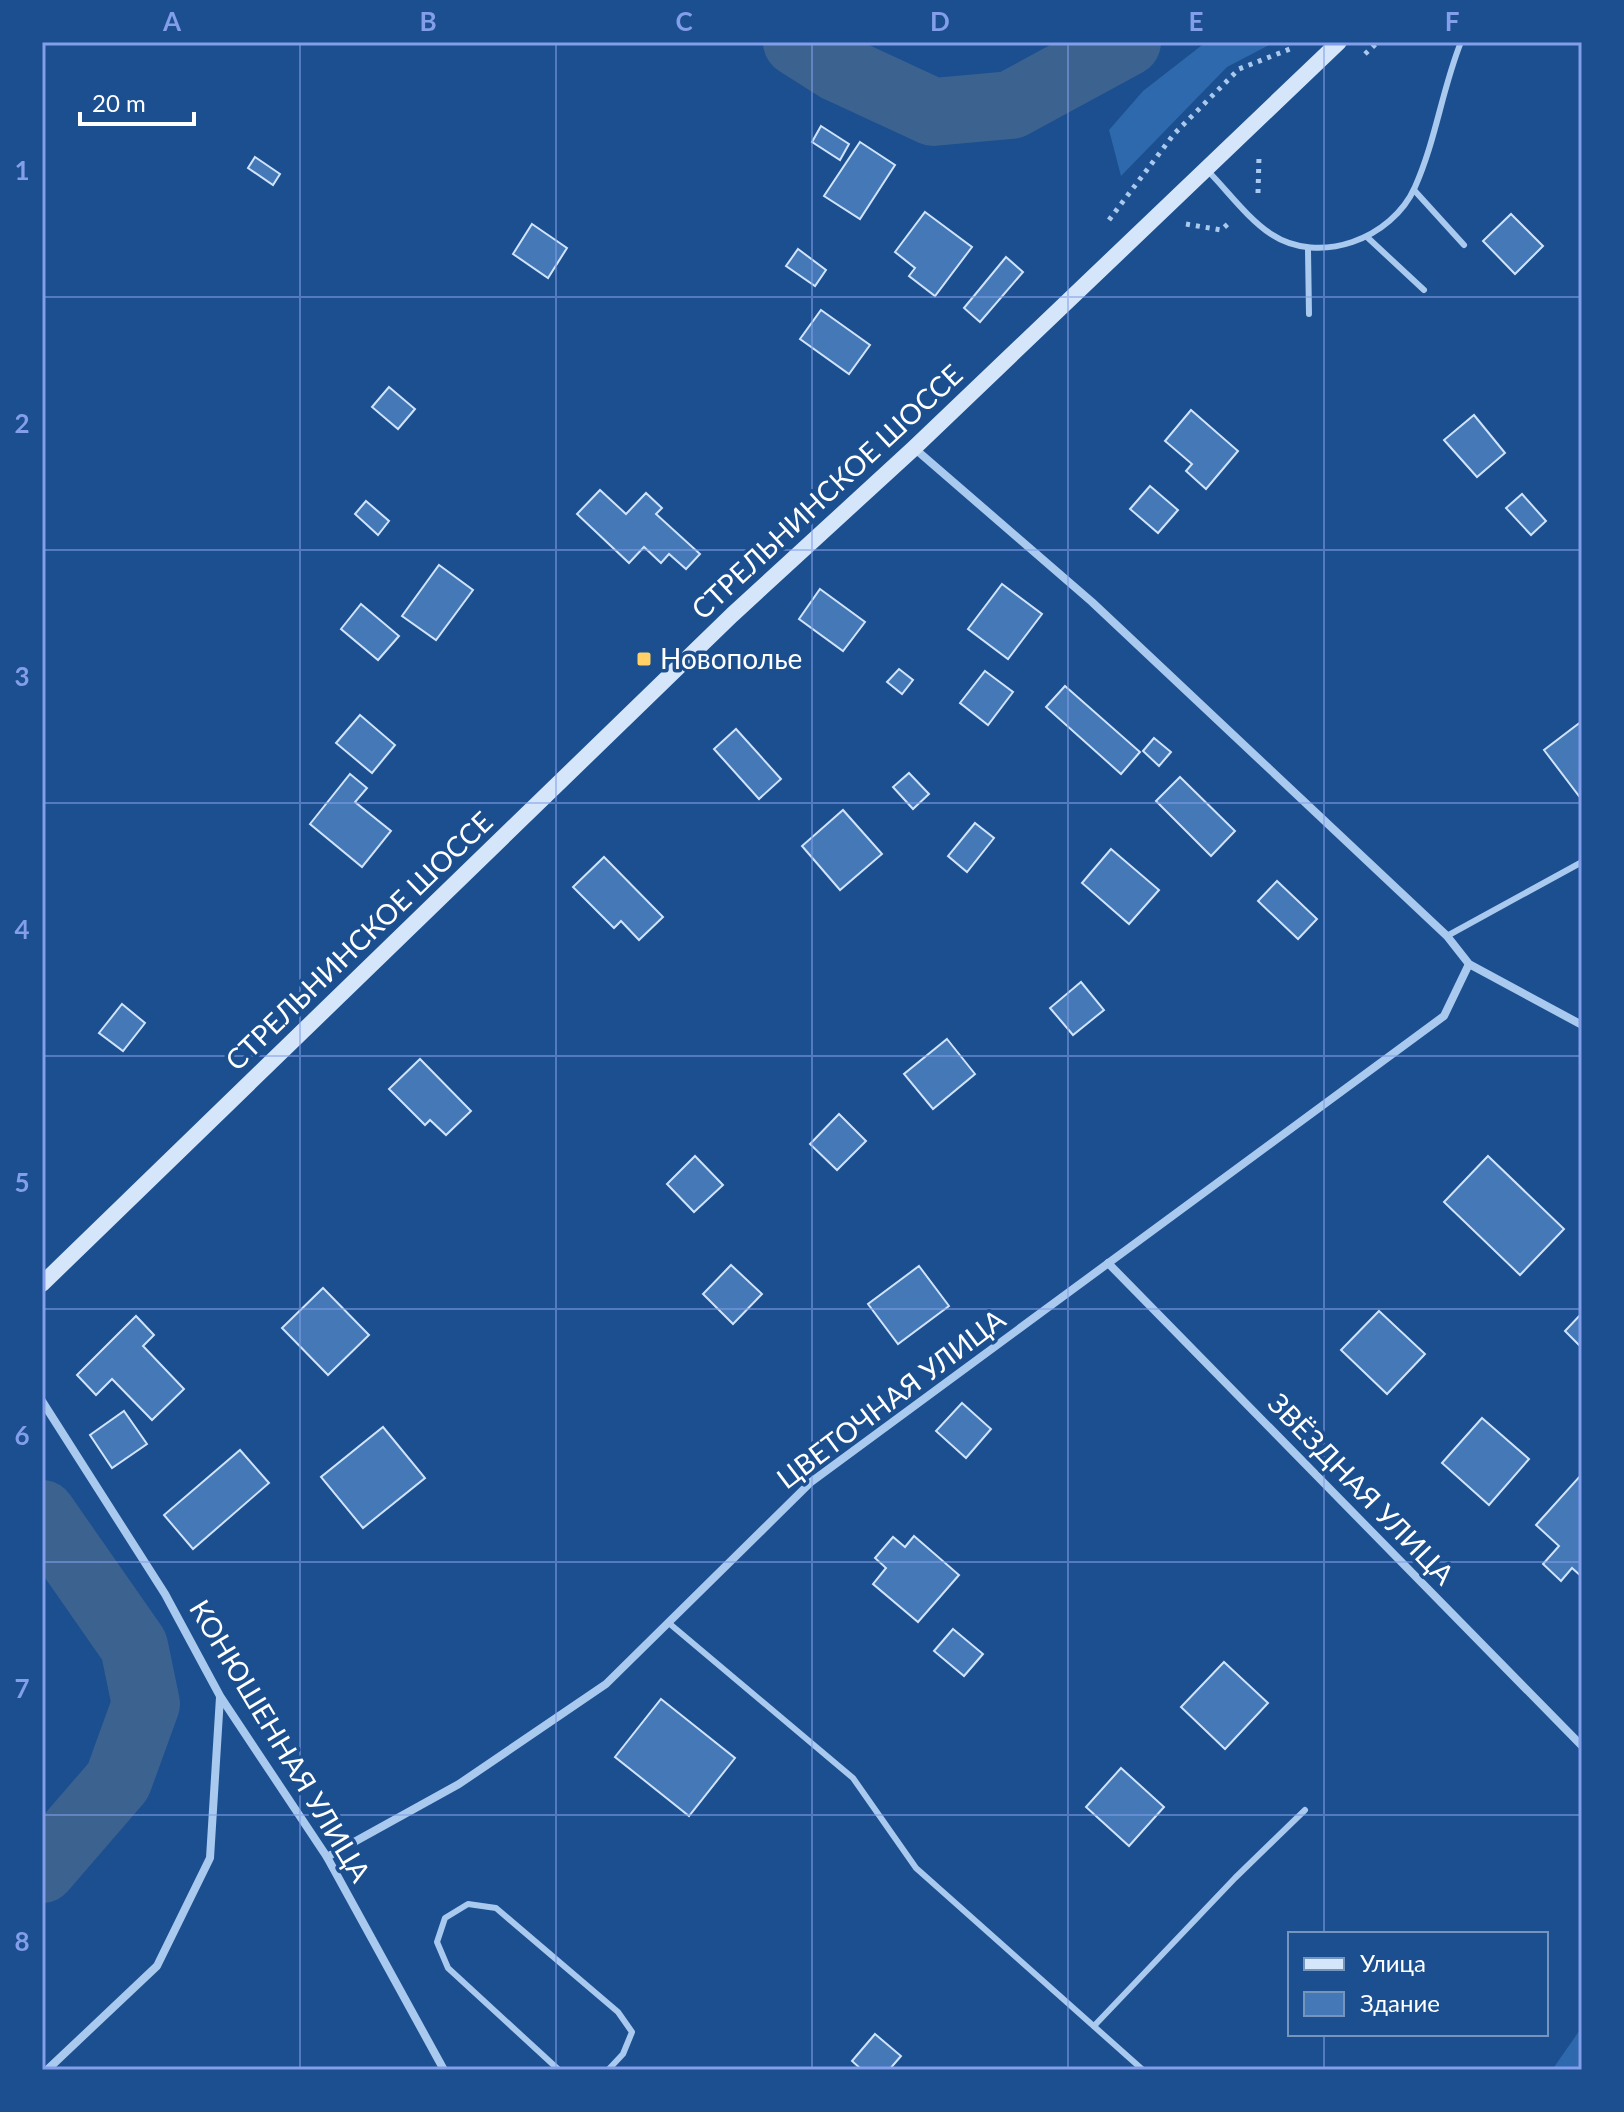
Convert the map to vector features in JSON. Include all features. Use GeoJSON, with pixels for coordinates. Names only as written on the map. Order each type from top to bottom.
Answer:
{"type":"FeatureCollection","features":[{"type":"Feature","properties":{"kind":"main road","name":"СТРЕЛЬНИНСКОЕ ШОССЕ"},"geometry":{"type":"LineString","coordinates":[[42,1284],[721,626],[914,448],[1204,167],[1339,42]]}},
{"type":"Feature","properties":{"kind":"street"},"geometry":{"type":"LineString","coordinates":[[914,448],[1092,602],[1447,936],[1469,964],[1582,1025]]}},
{"type":"Feature","properties":{"kind":"street","name":"ЦВЕТОЧНАЯ УЛИЦА"},"geometry":{"type":"LineString","coordinates":[[327,1857],[459,1784],[606,1684],[811,1482],[1444,1016],[1469,964]]}},
{"type":"Feature","properties":{"kind":"street","name":"ЗВЁЗДНАЯ УЛИЦА"},"geometry":{"type":"LineString","coordinates":[[1108,1263],[1582,1746]]}},
{"type":"Feature","properties":{"kind":"street","name":"КОНЮШЕННАЯ УЛИЦА"},"geometry":{"type":"LineString","coordinates":[[42,1401],[165,1594],[220,1696],[327,1857],[444,2070]]}},
{"type":"Feature","properties":{"kind":"street"},"geometry":{"type":"LineString","coordinates":[[47,2070],[157,1966],[210,1858],[220,1696]]}},
{"type":"Feature","properties":{"kind":"lane"},"geometry":{"type":"LineString","coordinates":[[1204,167],[1272,234],[1308,250],[1367,237],[1395,214],[1414,190],[1441,114],[1461,42]]}},
{"type":"Feature","properties":{"kind":"lane"},"geometry":{"type":"LineString","coordinates":[[1414,190],[1464,245]]}},
{"type":"Feature","properties":{"kind":"lane"},"geometry":{"type":"LineString","coordinates":[[1367,237],[1424,290]]}},
{"type":"Feature","properties":{"kind":"lane"},"geometry":{"type":"LineString","coordinates":[[1308,250],[1309,314]]}},
{"type":"Feature","properties":{"kind":"lane"},"geometry":{"type":"LineString","coordinates":[[1447,936],[1582,862]]}},
{"type":"Feature","properties":{"kind":"lane"},"geometry":{"type":"LineString","coordinates":[[670,1624],[853,1778],[916,1868],[1143,2070]]}},
{"type":"Feature","properties":{"kind":"lane"},"geometry":{"type":"LineString","coordinates":[[1094,2026],[1235,1878],[1305,1810]]}},
{"type":"Feature","properties":{"kind":"lane"},"geometry":{"type":"LineString","coordinates":[[559,2070],[448,1968],[437,1942],[445,1918],[468,1904],[496,1908],[618,2012],[632,2032],[623,2054],[608,2070]]}},
{"type":"Feature","properties":{"kind":"path"},"geometry":{"type":"LineString","coordinates":[[1100,232],[1174,134],[1239,69],[1301,42]]}},
{"type":"Feature","properties":{"kind":"shaded area"},"geometry":{"type":"Polygon","coordinates":[[[1206,42],[1275,42],[1227,67],[1121,176],[1109,130],[1143,91],[1206,42]]]}},
{"type":"Feature","properties":{"kind":"shaded area"},"geometry":{"type":"Polygon","coordinates":[[[1582,2027],[1582,2070],[1552,2070],[1582,2027]]]}},
{"type":"Feature","properties":{"kind":"building"},"geometry":{"type":"Polygon","coordinates":[[[821,126],[849,144],[840,160],[812,142],[821,126]]]}},
{"type":"Feature","properties":{"kind":"building"},"geometry":{"type":"Polygon","coordinates":[[[860,142],[895,165],[860,219],[824,196],[860,142]]]}},
{"type":"Feature","properties":{"kind":"building"},"geometry":{"type":"Polygon","coordinates":[[[255,157],[280,174],[273,185],[248,168],[255,157]]]}},
{"type":"Feature","properties":{"kind":"building"},"geometry":{"type":"Polygon","coordinates":[[[925,212],[972,247],[935,296],[909,276],[915,268],[895,252],[925,212]]]}},
{"type":"Feature","properties":{"kind":"building"},"geometry":{"type":"Polygon","coordinates":[[[1511,214],[1543,246],[1515,274],[1483,241],[1511,214]]]}},
{"type":"Feature","properties":{"kind":"building"},"geometry":{"type":"Polygon","coordinates":[[[532,224],[567,248],[548,278],[513,254],[532,224]]]}},
{"type":"Feature","properties":{"kind":"building"},"geometry":{"type":"Polygon","coordinates":[[[798,249],[826,270],[815,286],[786,266],[798,249]]]}},
{"type":"Feature","properties":{"kind":"building"},"geometry":{"type":"Polygon","coordinates":[[[1006,257],[1023,272],[980,322],[964,308],[1006,257]]]}},
{"type":"Feature","properties":{"kind":"building"},"geometry":{"type":"Polygon","coordinates":[[[821,310],[870,345],[849,374],[800,339],[821,310]]]}},
{"type":"Feature","properties":{"kind":"building"},"geometry":{"type":"Polygon","coordinates":[[[389,387],[415,409],[398,429],[372,407],[389,387]]]}},
{"type":"Feature","properties":{"kind":"building"},"geometry":{"type":"Polygon","coordinates":[[[1191,410],[1238,451],[1206,489],[1186,471],[1192,464],[1165,441],[1191,410]]]}},
{"type":"Feature","properties":{"kind":"building"},"geometry":{"type":"Polygon","coordinates":[[[1474,415],[1505,453],[1477,477],[1444,440],[1474,415]]]}},
{"type":"Feature","properties":{"kind":"building"},"geometry":{"type":"Polygon","coordinates":[[[1150,486],[1178,510],[1158,533],[1130,509],[1150,486]]]}},
{"type":"Feature","properties":{"kind":"building"},"geometry":{"type":"Polygon","coordinates":[[[600,490],[626,514],[646,493],[662,508],[656,514],[700,554],[686,569],[669,554],[661,563],[644,547],[629,563],[577,514],[600,490]]]}},
{"type":"Feature","properties":{"kind":"building"},"geometry":{"type":"Polygon","coordinates":[[[1522,494],[1546,521],[1531,535],[1506,508],[1522,494]]]}},
{"type":"Feature","properties":{"kind":"building"},"geometry":{"type":"Polygon","coordinates":[[[366,501],[389,521],[378,535],[355,514],[366,501]]]}},
{"type":"Feature","properties":{"kind":"building"},"geometry":{"type":"Polygon","coordinates":[[[439,565],[473,590],[436,640],[402,616],[439,565]]]}},
{"type":"Feature","properties":{"kind":"building"},"geometry":{"type":"Polygon","coordinates":[[[1002,584],[1042,614],[1008,659],[968,629],[1002,584]]]}},
{"type":"Feature","properties":{"kind":"building"},"geometry":{"type":"Polygon","coordinates":[[[820,589],[865,622],[843,651],[799,619],[820,589]]]}},
{"type":"Feature","properties":{"kind":"building"},"geometry":{"type":"Polygon","coordinates":[[[361,604],[399,636],[378,660],[341,629],[361,604]]]}},
{"type":"Feature","properties":{"kind":"building"},"geometry":{"type":"Polygon","coordinates":[[[899,669],[913,680],[902,694],[887,682],[899,669]]]}},
{"type":"Feature","properties":{"kind":"building"},"geometry":{"type":"Polygon","coordinates":[[[985,671],[1013,692],[988,725],[960,703],[985,671]]]}},
{"type":"Feature","properties":{"kind":"building"},"geometry":{"type":"Polygon","coordinates":[[[1065,686],[1140,752],[1121,774],[1046,707],[1065,686]]]}},
{"type":"Feature","properties":{"kind":"building"},"geometry":{"type":"Polygon","coordinates":[[[360,715],[395,745],[372,773],[336,743],[360,715]]]}},
{"type":"Feature","properties":{"kind":"building"},"geometry":{"type":"Polygon","coordinates":[[[1582,721],[1582,800],[1544,750],[1582,721]]]}},
{"type":"Feature","properties":{"kind":"building"},"geometry":{"type":"Polygon","coordinates":[[[736,729],[781,779],[759,799],[714,749],[736,729]]]}},
{"type":"Feature","properties":{"kind":"building"},"geometry":{"type":"Polygon","coordinates":[[[1154,738],[1171,752],[1159,766],[1143,751],[1154,738]]]}},
{"type":"Feature","properties":{"kind":"building"},"geometry":{"type":"Polygon","coordinates":[[[909,773],[929,794],[913,809],[893,787],[909,773]]]}},
{"type":"Feature","properties":{"kind":"building"},"geometry":{"type":"Polygon","coordinates":[[[350,774],[367,788],[355,802],[391,831],[362,867],[310,824],[350,774]]]}},
{"type":"Feature","properties":{"kind":"building"},"geometry":{"type":"Polygon","coordinates":[[[1180,777],[1235,831],[1211,856],[1156,801],[1180,777]]]}},
{"type":"Feature","properties":{"kind":"building"},"geometry":{"type":"Polygon","coordinates":[[[843,810],[882,854],[840,890],[802,846],[843,810]]]}},
{"type":"Feature","properties":{"kind":"building"},"geometry":{"type":"Polygon","coordinates":[[[975,823],[994,838],[967,872],[948,856],[975,823]]]}},
{"type":"Feature","properties":{"kind":"building"},"geometry":{"type":"Polygon","coordinates":[[[1111,849],[1159,890],[1129,924],[1082,883],[1111,849]]]}},
{"type":"Feature","properties":{"kind":"building"},"geometry":{"type":"Polygon","coordinates":[[[604,857],[663,917],[639,940],[621,921],[614,928],[573,887],[604,857]]]}},
{"type":"Feature","properties":{"kind":"building"},"geometry":{"type":"Polygon","coordinates":[[[1277,881],[1317,919],[1298,939],[1258,901],[1277,881]]]}},
{"type":"Feature","properties":{"kind":"building"},"geometry":{"type":"Polygon","coordinates":[[[1081,982],[1104,1010],[1073,1035],[1050,1008],[1081,982]]]}},
{"type":"Feature","properties":{"kind":"building"},"geometry":{"type":"Polygon","coordinates":[[[122,1004],[145,1023],[123,1051],[99,1033],[122,1004]]]}},
{"type":"Feature","properties":{"kind":"building"},"geometry":{"type":"Polygon","coordinates":[[[947,1039],[975,1074],[933,1109],[904,1074],[947,1039]]]}},
{"type":"Feature","properties":{"kind":"building"},"geometry":{"type":"Polygon","coordinates":[[[420,1059],[471,1111],[446,1135],[430,1120],[425,1125],[389,1089],[420,1059]]]}},
{"type":"Feature","properties":{"kind":"building"},"geometry":{"type":"Polygon","coordinates":[[[839,1114],[866,1141],[837,1170],[810,1144],[839,1114]]]}},
{"type":"Feature","properties":{"kind":"building"},"geometry":{"type":"Polygon","coordinates":[[[695,1156],[723,1185],[694,1212],[667,1184],[695,1156]]]}},
{"type":"Feature","properties":{"kind":"building"},"geometry":{"type":"Polygon","coordinates":[[[1488,1156],[1564,1229],[1520,1275],[1444,1202],[1488,1156]]]}},
{"type":"Feature","properties":{"kind":"building"},"geometry":{"type":"Polygon","coordinates":[[[731,1265],[762,1294],[733,1324],[703,1294],[731,1265]]]}},
{"type":"Feature","properties":{"kind":"building"},"geometry":{"type":"Polygon","coordinates":[[[919,1266],[949,1306],[898,1344],[868,1304],[919,1266]]]}},
{"type":"Feature","properties":{"kind":"building"},"geometry":{"type":"Polygon","coordinates":[[[323,1288],[369,1335],[328,1375],[282,1328],[323,1288]]]}},
{"type":"Feature","properties":{"kind":"building"},"geometry":{"type":"Polygon","coordinates":[[[1379,1311],[1425,1354],[1387,1394],[1341,1350],[1379,1311]]]}},
{"type":"Feature","properties":{"kind":"building"},"geometry":{"type":"Polygon","coordinates":[[[1582,1313],[1582,1348],[1565,1331],[1582,1313]]]}},
{"type":"Feature","properties":{"kind":"building"},"geometry":{"type":"Polygon","coordinates":[[[136,1316],[154,1335],[143,1346],[184,1389],[152,1420],[112,1379],[96,1395],[77,1375],[136,1316]]]}},
{"type":"Feature","properties":{"kind":"building"},"geometry":{"type":"Polygon","coordinates":[[[962,1403],[991,1429],[966,1458],[936,1431],[962,1403]]]}},
{"type":"Feature","properties":{"kind":"building"},"geometry":{"type":"Polygon","coordinates":[[[124,1411],[147,1444],[112,1468],[90,1435],[124,1411]]]}},
{"type":"Feature","properties":{"kind":"building"},"geometry":{"type":"Polygon","coordinates":[[[1482,1418],[1529,1459],[1489,1505],[1442,1463],[1482,1418]]]}},
{"type":"Feature","properties":{"kind":"building"},"geometry":{"type":"Polygon","coordinates":[[[383,1427],[425,1478],[363,1528],[321,1477],[383,1427]]]}},
{"type":"Feature","properties":{"kind":"building"},"geometry":{"type":"Polygon","coordinates":[[[240,1450],[269,1483],[193,1549],[164,1515],[240,1450]]]}},
{"type":"Feature","properties":{"kind":"building"},"geometry":{"type":"Polygon","coordinates":[[[1581,1475],[1582,1577],[1572,1568],[1561,1581],[1543,1564],[1559,1546],[1536,1525],[1581,1475]]]}},
{"type":"Feature","properties":{"kind":"building"},"geometry":{"type":"Polygon","coordinates":[[[914,1536],[959,1575],[918,1622],[873,1584],[886,1568],[875,1558],[893,1537],[905,1547],[914,1536]]]}},
{"type":"Feature","properties":{"kind":"building"},"geometry":{"type":"Polygon","coordinates":[[[953,1629],[983,1654],[964,1676],[934,1651],[953,1629]]]}},
{"type":"Feature","properties":{"kind":"building"},"geometry":{"type":"Polygon","coordinates":[[[1224,1662],[1268,1703],[1225,1749],[1181,1707],[1224,1662]]]}},
{"type":"Feature","properties":{"kind":"building"},"geometry":{"type":"Polygon","coordinates":[[[661,1699],[735,1758],[689,1816],[615,1757],[661,1699]]]}},
{"type":"Feature","properties":{"kind":"building"},"geometry":{"type":"Polygon","coordinates":[[[1121,1768],[1164,1807],[1129,1846],[1086,1807],[1121,1768]]]}},
{"type":"Feature","properties":{"kind":"building"},"geometry":{"type":"Polygon","coordinates":[[[875,2034],[901,2056],[889,2070],[862,2070],[852,2061],[875,2034]]]}},
{"type":"Feature","properties":{"kind":"waterway"},"geometry":{"type":"LineString","coordinates":[[797,42],[838,68],[933,112],[1011,105],[1127,42]]}},
{"type":"Feature","properties":{"kind":"waterway"},"geometry":{"type":"LineString","coordinates":[[42,1514],[134,1646],[146,1704],[118,1781],[42,1869]]}},
{"type":"Feature","properties":{"kind":"place","name":"Новополье"},"geometry":{"type":"Point","coordinates":[644,659]}}]}
